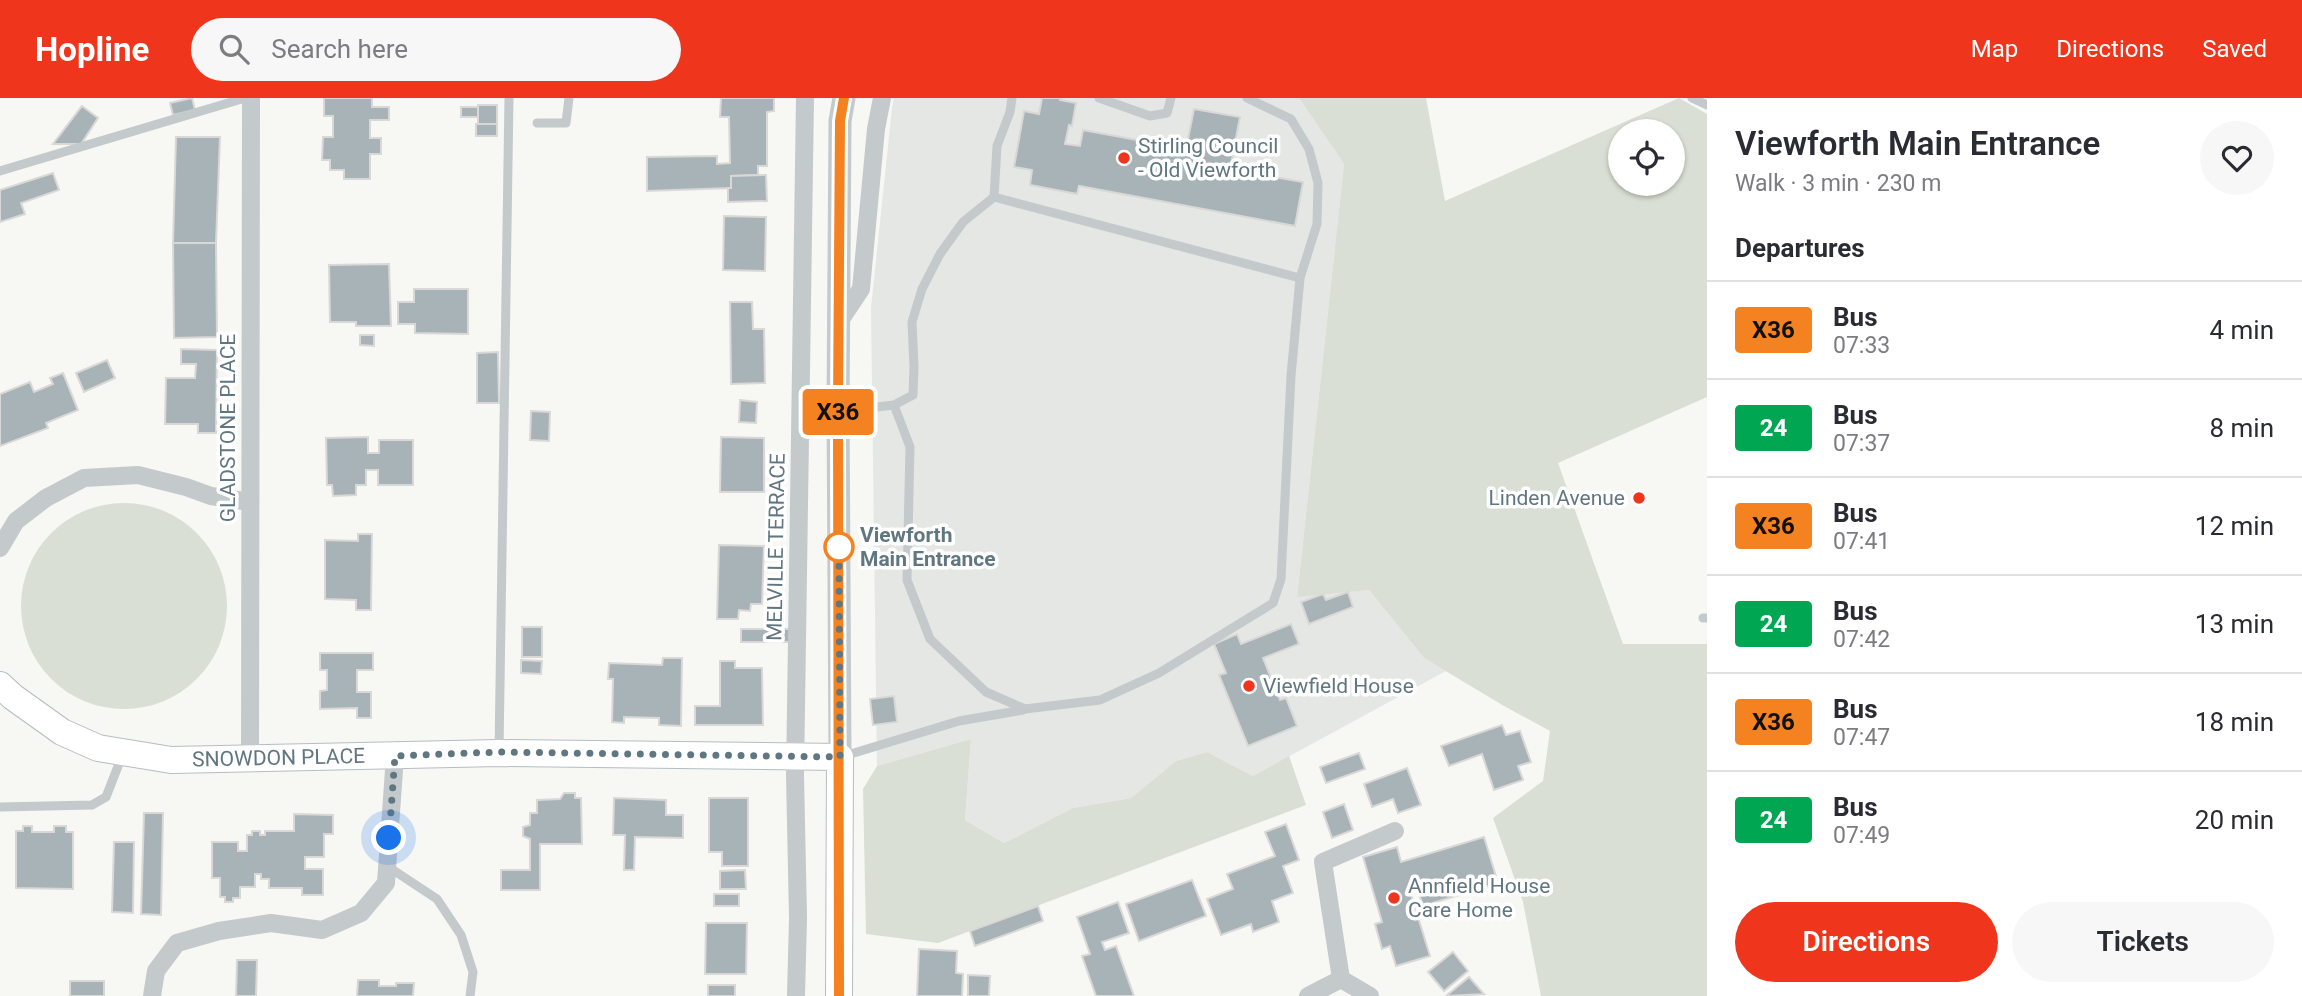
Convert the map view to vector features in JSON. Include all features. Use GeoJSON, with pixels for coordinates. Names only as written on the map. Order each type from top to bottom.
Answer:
{"type":"FeatureCollection","features":[{"type":"Feature","properties":{"kind":"main road","name":"SNOWDON PLACE"},"geometry":{"type":"LineString","coordinates":[[4,697],[62,732],[111,750],[171,760],[499,752],[840,757]]}},
{"type":"Feature","properties":{"kind":"main road"},"geometry":{"type":"LineString","coordinates":[[839,996],[840,757]]}},
{"type":"Feature","properties":{"kind":"street","name":"GLADSTONE PLACE"},"geometry":{"type":"LineString","coordinates":[[250,758],[251,98]]}},
{"type":"Feature","properties":{"kind":"street","name":"MELVILLE TERRACE"},"geometry":{"type":"LineString","coordinates":[[796,996],[796,757],[805,98]]}},
{"type":"Feature","properties":{"kind":"street"},"geometry":{"type":"LineString","coordinates":[[840,757],[838,407],[840,121],[844,98]]}},
{"type":"Feature","properties":{"kind":"street"},"geometry":{"type":"LineString","coordinates":[[839,321],[861,289],[876,129],[882,98]]}},
{"type":"Feature","properties":{"kind":"street"},"geometry":{"type":"LineString","coordinates":[[0,548],[16,521],[46,498],[84,478],[138,475],[211,496],[250,502]]}},
{"type":"Feature","properties":{"kind":"street"},"geometry":{"type":"LineString","coordinates":[[152,996],[156,971],[177,943],[219,931],[271,923],[322,930],[361,913],[386,883],[395,756]]}},
{"type":"Feature","properties":{"kind":"street"},"geometry":{"type":"LineString","coordinates":[[1341,979],[1323,862],[1395,831]]}},
{"type":"Feature","properties":{"kind":"street"},"geometry":{"type":"LineString","coordinates":[[1308,996],[1341,979]]}},
{"type":"Feature","properties":{"kind":"street"},"geometry":{"type":"LineString","coordinates":[[1341,979],[1370,996]]}},
{"type":"Feature","properties":{"kind":"lane"},"geometry":{"type":"LineString","coordinates":[[0,171],[245,98]]}},
{"type":"Feature","properties":{"kind":"lane"},"geometry":{"type":"LineString","coordinates":[[499,752],[509,98]]}},
{"type":"Feature","properties":{"kind":"lane"},"geometry":{"type":"LineString","coordinates":[[537,122],[566,122],[569,98]]}},
{"type":"Feature","properties":{"kind":"lane"},"geometry":{"type":"LineString","coordinates":[[838,407],[894,405],[913,395],[912,321],[922,289],[940,254],[963,222],[993,197],[997,146],[1010,112],[1012,98]]}},
{"type":"Feature","properties":{"kind":"lane"},"geometry":{"type":"LineString","coordinates":[[1099,98],[1150,116],[1167,113],[1171,98]]}},
{"type":"Feature","properties":{"kind":"lane"},"geometry":{"type":"LineString","coordinates":[[840,757],[960,721],[1025,709],[1100,700],[1159,673],[1273,603],[1281,579],[1291,376],[1300,278],[1317,224],[1318,183],[1309,149],[1291,119],[1247,98]]}},
{"type":"Feature","properties":{"kind":"lane"},"geometry":{"type":"LineString","coordinates":[[1692,98],[1707,106]]}},
{"type":"Feature","properties":{"kind":"lane"},"geometry":{"type":"LineString","coordinates":[[993,197],[1300,278]]}},
{"type":"Feature","properties":{"kind":"lane"},"geometry":{"type":"LineString","coordinates":[[894,405],[910,447],[907,580],[930,639],[986,692],[1025,709]]}},
{"type":"Feature","properties":{"kind":"lane"},"geometry":{"type":"LineString","coordinates":[[0,807],[92,805],[106,797],[111,750]]}},
{"type":"Feature","properties":{"kind":"lane"},"geometry":{"type":"LineString","coordinates":[[387,866],[437,899],[461,935],[473,972],[470,996]]}},
{"type":"Feature","properties":{"kind":"shaded area"},"geometry":{"type":"Polygon","coordinates":[[[894,98],[1299,98],[1344,164],[1297,596],[1369,590],[1424,658],[1446,671],[1253,776],[1207,752],[1176,761],[1131,798],[1073,808],[1004,843],[965,820],[971,739],[877,766],[871,308],[894,98]]]}},
{"type":"Feature","properties":{"kind":"shaded area"},"geometry":{"type":"Polygon","coordinates":[[[1299,98],[1426,98],[1445,201],[1608,129],[1608,196],[1685,196],[1685,119],[1631,119],[1679,98],[1707,114],[1707,397],[1558,463],[1623,644],[1707,644],[1707,996],[1541,996],[1523,902],[1493,818],[1543,781],[1550,731],[1424,658],[1369,590],[1297,597],[1344,164],[1299,98]]]}},
{"type":"Feature","properties":{"kind":"shaded area"},"geometry":{"type":"Polygon","coordinates":[[[124,503],[163,511],[181,520],[197,533],[210,549],[219,567],[227,606],[219,645],[210,663],[197,679],[181,692],[163,701],[124,709],[85,701],[67,692],[51,679],[38,663],[29,645],[21,606],[29,567],[38,549],[51,533],[67,520],[85,511],[124,503]]]}},
{"type":"Feature","properties":{"kind":"shaded area"},"geometry":{"type":"Polygon","coordinates":[[[971,739],[965,820],[1004,843],[1073,808],[1131,798],[1176,761],[1207,752],[1253,776],[1289,756],[1306,805],[938,943],[866,934],[863,789],[877,766],[971,739]]]}},
{"type":"Feature","properties":{"kind":"building"},"geometry":{"type":"Polygon","coordinates":[[[192,98],[195,110],[173,115],[170,103],[192,98]]]}},
{"type":"Feature","properties":{"kind":"building"},"geometry":{"type":"Polygon","coordinates":[[[324,98],[372,98],[372,107],[389,107],[389,120],[370,120],[370,138],[381,138],[381,154],[370,154],[370,179],[344,179],[344,170],[330,170],[330,160],[322,160],[323,137],[333,137],[333,116],[324,116],[324,98]]]}},
{"type":"Feature","properties":{"kind":"building"},"geometry":{"type":"Polygon","coordinates":[[[721,98],[774,98],[774,111],[767,112],[767,166],[758,166],[758,175],[731,176],[731,188],[647,191],[647,157],[717,156],[717,164],[730,163],[729,117],[720,117],[721,98]]]}},
{"type":"Feature","properties":{"kind":"building","name":"Stirling Council - Old Viewforth"},"geometry":{"type":"Polygon","coordinates":[[[1042,98],[1061,98],[1060,100],[1076,103],[1065,144],[1080,146],[1083,130],[1186,149],[1194,109],[1240,117],[1230,169],[1303,182],[1295,226],[1079,186],[1077,194],[1030,185],[1032,170],[1014,167],[1024,111],[1039,114],[1042,98]]]}},
{"type":"Feature","properties":{"kind":"building"},"geometry":{"type":"Polygon","coordinates":[[[478,105],[497,105],[497,124],[478,124],[478,105]]]}},
{"type":"Feature","properties":{"kind":"building"},"geometry":{"type":"Polygon","coordinates":[[[82,106],[98,118],[81,144],[53,144],[82,106]]]}},
{"type":"Feature","properties":{"kind":"building"},"geometry":{"type":"Polygon","coordinates":[[[461,107],[478,107],[478,117],[461,117],[461,107]]]}},
{"type":"Feature","properties":{"kind":"building"},"geometry":{"type":"Polygon","coordinates":[[[476,124],[497,124],[497,136],[476,136],[476,124]]]}},
{"type":"Feature","properties":{"kind":"building"},"geometry":{"type":"Polygon","coordinates":[[[176,137],[220,137],[216,243],[173,243],[176,137]]]}},
{"type":"Feature","properties":{"kind":"building"},"geometry":{"type":"Polygon","coordinates":[[[53,173],[59,190],[21,203],[25,214],[0,222],[0,190],[53,173]]]}},
{"type":"Feature","properties":{"kind":"building"},"geometry":{"type":"Polygon","coordinates":[[[766,175],[767,201],[728,202],[731,176],[766,175]]]}},
{"type":"Feature","properties":{"kind":"building"},"geometry":{"type":"Polygon","coordinates":[[[724,216],[766,217],[765,271],[723,270],[724,216]]]}},
{"type":"Feature","properties":{"kind":"building"},"geometry":{"type":"Polygon","coordinates":[[[173,243],[216,243],[217,337],[174,338],[173,243]]]}},
{"type":"Feature","properties":{"kind":"building"},"geometry":{"type":"Polygon","coordinates":[[[389,264],[391,326],[356,326],[356,322],[330,322],[329,265],[389,264]]]}},
{"type":"Feature","properties":{"kind":"building"},"geometry":{"type":"Polygon","coordinates":[[[414,289],[468,289],[468,334],[415,333],[415,324],[398,324],[398,302],[414,302],[414,289]]]}},
{"type":"Feature","properties":{"kind":"building"},"geometry":{"type":"Polygon","coordinates":[[[730,302],[752,302],[753,329],[764,329],[765,383],[731,384],[730,302]]]}},
{"type":"Feature","properties":{"kind":"building"},"geometry":{"type":"Polygon","coordinates":[[[360,335],[374,335],[374,346],[360,345],[360,335]]]}},
{"type":"Feature","properties":{"kind":"building"},"geometry":{"type":"Polygon","coordinates":[[[181,349],[217,350],[216,433],[198,433],[198,424],[165,424],[166,378],[195,378],[196,364],[181,364],[181,349]]]}},
{"type":"Feature","properties":{"kind":"building"},"geometry":{"type":"Polygon","coordinates":[[[498,352],[499,403],[477,403],[477,353],[498,352]]]}},
{"type":"Feature","properties":{"kind":"building"},"geometry":{"type":"Polygon","coordinates":[[[107,360],[115,378],[84,392],[76,373],[107,360]]]}},
{"type":"Feature","properties":{"kind":"building"},"geometry":{"type":"Polygon","coordinates":[[[63,373],[78,410],[46,423],[48,428],[0,446],[0,394],[30,382],[34,392],[53,384],[50,378],[63,373]]]}},
{"type":"Feature","properties":{"kind":"building"},"geometry":{"type":"Polygon","coordinates":[[[740,400],[757,402],[756,423],[739,422],[740,400]]]}},
{"type":"Feature","properties":{"kind":"building"},"geometry":{"type":"Polygon","coordinates":[[[531,411],[550,412],[549,441],[530,440],[531,411]]]}},
{"type":"Feature","properties":{"kind":"building"},"geometry":{"type":"Polygon","coordinates":[[[368,437],[368,453],[379,453],[379,440],[413,440],[413,485],[378,485],[378,470],[366,470],[366,485],[356,485],[356,495],[333,496],[332,485],[327,485],[326,438],[368,437]]]}},
{"type":"Feature","properties":{"kind":"building"},"geometry":{"type":"Polygon","coordinates":[[[721,437],[764,438],[764,492],[720,492],[721,437]]]}},
{"type":"Feature","properties":{"kind":"building"},"geometry":{"type":"Polygon","coordinates":[[[358,534],[372,534],[371,610],[356,610],[356,600],[325,599],[325,540],[358,541],[358,534]]]}},
{"type":"Feature","properties":{"kind":"building"},"geometry":{"type":"Polygon","coordinates":[[[719,545],[764,546],[762,604],[751,604],[750,611],[739,610],[738,619],[717,619],[719,545]]]}},
{"type":"Feature","properties":{"kind":"building"},"geometry":{"type":"Polygon","coordinates":[[[1348,592],[1353,607],[1309,624],[1301,602],[1323,594],[1326,600],[1348,592]]]}},
{"type":"Feature","properties":{"kind":"building","name":"Viewfield House"},"geometry":{"type":"Polygon","coordinates":[[[1291,624],[1299,644],[1263,658],[1280,700],[1286,698],[1297,726],[1248,746],[1219,675],[1226,673],[1214,644],[1237,634],[1241,644],[1291,624]]]}},
{"type":"Feature","properties":{"kind":"building"},"geometry":{"type":"Polygon","coordinates":[[[522,627],[542,627],[542,657],[522,657],[522,627]]]}},
{"type":"Feature","properties":{"kind":"building"},"geometry":{"type":"Polygon","coordinates":[[[741,629],[794,629],[794,642],[741,642],[741,629]]]}},
{"type":"Feature","properties":{"kind":"building"},"geometry":{"type":"Polygon","coordinates":[[[320,653],[373,653],[373,670],[357,670],[357,692],[371,692],[371,718],[357,718],[357,708],[320,709],[320,691],[327,690],[327,670],[320,670],[320,653]]]}},
{"type":"Feature","properties":{"kind":"building"},"geometry":{"type":"Polygon","coordinates":[[[663,658],[682,658],[681,726],[659,725],[659,718],[624,717],[624,723],[612,722],[613,679],[608,679],[609,663],[662,665],[663,658]]]}},
{"type":"Feature","properties":{"kind":"building"},"geometry":{"type":"Polygon","coordinates":[[[521,660],[542,661],[541,674],[521,673],[521,660]]]}},
{"type":"Feature","properties":{"kind":"building"},"geometry":{"type":"Polygon","coordinates":[[[720,661],[735,661],[735,668],[762,668],[763,725],[695,725],[695,706],[720,706],[720,661]]]}},
{"type":"Feature","properties":{"kind":"building"},"geometry":{"type":"Polygon","coordinates":[[[894,696],[897,722],[873,725],[870,699],[894,696]]]}},
{"type":"Feature","properties":{"kind":"building"},"geometry":{"type":"Polygon","coordinates":[[[1502,725],[1506,735],[1520,731],[1531,762],[1518,766],[1523,780],[1494,790],[1482,754],[1449,766],[1441,746],[1502,725]]]}},
{"type":"Feature","properties":{"kind":"building"},"geometry":{"type":"Polygon","coordinates":[[[1359,753],[1365,769],[1326,783],[1320,767],[1359,753]]]}},
{"type":"Feature","properties":{"kind":"building"},"geometry":{"type":"Polygon","coordinates":[[[1407,768],[1421,805],[1398,813],[1393,799],[1372,807],[1364,784],[1407,768]]]}},
{"type":"Feature","properties":{"kind":"building"},"geometry":{"type":"Polygon","coordinates":[[[564,793],[575,793],[575,798],[581,798],[582,844],[540,844],[540,890],[501,890],[501,870],[530,870],[530,839],[523,836],[523,827],[530,825],[530,813],[537,813],[537,800],[560,799],[564,793]]]}},
{"type":"Feature","properties":{"kind":"building"},"geometry":{"type":"Polygon","coordinates":[[[614,798],[666,800],[666,815],[683,815],[683,838],[635,837],[634,870],[624,870],[625,835],[613,835],[614,798]]]}},
{"type":"Feature","properties":{"kind":"building"},"geometry":{"type":"Polygon","coordinates":[[[709,798],[748,798],[748,866],[722,866],[722,852],[709,852],[709,798]]]}},
{"type":"Feature","properties":{"kind":"building"},"geometry":{"type":"Polygon","coordinates":[[[1344,804],[1353,830],[1332,838],[1323,812],[1344,804]]]}},
{"type":"Feature","properties":{"kind":"building"},"geometry":{"type":"Polygon","coordinates":[[[144,813],[163,813],[161,915],[141,914],[144,813]]]}},
{"type":"Feature","properties":{"kind":"building"},"geometry":{"type":"Polygon","coordinates":[[[294,814],[333,815],[333,834],[324,834],[324,857],[305,857],[305,869],[323,869],[323,895],[302,895],[302,888],[269,888],[269,879],[261,879],[261,874],[255,874],[255,887],[240,887],[240,898],[225,902],[225,897],[220,897],[220,878],[212,878],[212,842],[238,842],[238,851],[247,851],[247,835],[252,835],[252,831],[260,831],[260,835],[265,835],[265,831],[294,831],[294,814]]]}},
{"type":"Feature","properties":{"kind":"building"},"geometry":{"type":"Polygon","coordinates":[[[1286,824],[1299,860],[1283,866],[1293,893],[1272,901],[1279,922],[1253,932],[1251,924],[1221,935],[1207,899],[1233,889],[1227,874],[1275,856],[1265,832],[1286,824]]]}},
{"type":"Feature","properties":{"kind":"building"},"geometry":{"type":"Polygon","coordinates":[[[23,826],[32,826],[32,832],[54,832],[54,826],[66,826],[66,832],[73,832],[73,889],[16,888],[16,831],[23,831],[23,826]]]}},
{"type":"Feature","properties":{"kind":"building","name":"Annfield House Care Home"},"geometry":{"type":"Polygon","coordinates":[[[1484,837],[1498,883],[1423,906],[1417,888],[1410,891],[1430,956],[1396,966],[1390,946],[1382,949],[1375,924],[1382,922],[1363,857],[1397,847],[1401,862],[1484,837]]]}},
{"type":"Feature","properties":{"kind":"building"},"geometry":{"type":"Polygon","coordinates":[[[114,842],[134,842],[133,913],[112,912],[114,842]]]}},
{"type":"Feature","properties":{"kind":"building"},"geometry":{"type":"Polygon","coordinates":[[[745,870],[746,889],[720,889],[720,871],[745,870]]]}},
{"type":"Feature","properties":{"kind":"building"},"geometry":{"type":"Polygon","coordinates":[[[1192,880],[1206,916],[1139,941],[1126,904],[1192,880]]]}},
{"type":"Feature","properties":{"kind":"building"},"geometry":{"type":"Polygon","coordinates":[[[714,894],[739,894],[739,906],[714,906],[714,894]]]}},
{"type":"Feature","properties":{"kind":"building"},"geometry":{"type":"Polygon","coordinates":[[[1118,902],[1129,933],[1102,942],[1105,950],[1116,946],[1134,996],[1096,996],[1082,956],[1090,954],[1077,917],[1118,902]]]}},
{"type":"Feature","properties":{"kind":"building"},"geometry":{"type":"Polygon","coordinates":[[[1038,906],[1043,921],[975,946],[970,931],[1038,906]]]}},
{"type":"Feature","properties":{"kind":"building"},"geometry":{"type":"Polygon","coordinates":[[[706,923],[747,923],[746,974],[705,974],[706,923]]]}},
{"type":"Feature","properties":{"kind":"building"},"geometry":{"type":"Polygon","coordinates":[[[919,949],[957,951],[956,973],[963,974],[962,996],[917,996],[919,949]]]}},
{"type":"Feature","properties":{"kind":"building"},"geometry":{"type":"Polygon","coordinates":[[[1453,952],[1468,971],[1444,991],[1428,972],[1453,952]]]}},
{"type":"Feature","properties":{"kind":"building"},"geometry":{"type":"Polygon","coordinates":[[[237,960],[257,960],[256,996],[236,996],[237,960]]]}},
{"type":"Feature","properties":{"kind":"building"},"geometry":{"type":"Polygon","coordinates":[[[968,975],[990,976],[989,996],[968,996],[968,975]]]}},
{"type":"Feature","properties":{"kind":"building"},"geometry":{"type":"Polygon","coordinates":[[[1469,977],[1484,994],[1446,996],[1469,977]]]}},
{"type":"Feature","properties":{"kind":"building"},"geometry":{"type":"Polygon","coordinates":[[[358,980],[379,980],[379,986],[414,983],[413,996],[357,996],[358,980]]]}},
{"type":"Feature","properties":{"kind":"building"},"geometry":{"type":"Polygon","coordinates":[[[70,981],[104,981],[104,996],[70,996],[70,981]]]}},
{"type":"Feature","properties":{"kind":"building"},"geometry":{"type":"Polygon","coordinates":[[[708,985],[735,985],[735,996],[708,996],[708,985]]]}},
{"type":"Feature","properties":{"kind":"bus line","name":"X36"},"geometry":{"type":"LineString","coordinates":[[839,996],[838,427],[840,121],[844,98]]}},
{"type":"Feature","properties":{"kind":"place","name":"Stirling Council - Old Viewforth"},"geometry":{"type":"Point","coordinates":[1124,158]}},
{"type":"Feature","properties":{"kind":"place","name":"Linden Avenue"},"geometry":{"type":"Point","coordinates":[1639,498]}},
{"type":"Feature","properties":{"kind":"place","name":"Viewforth Main Entrance"},"geometry":{"type":"Point","coordinates":[839,547]}},
{"type":"Feature","properties":{"kind":"place","name":"Viewfield House"},"geometry":{"type":"Point","coordinates":[1249,686]}},
{"type":"Feature","properties":{"kind":"place","name":"Annfield House Care Home"},"geometry":{"type":"Point","coordinates":[1394,898]}},
{"type":"Feature","properties":{"kind":"route"},"geometry":{"type":"LineString","coordinates":[[389,838],[395,756],[499,752],[840,757],[839,541],[839,547]]}}]}
